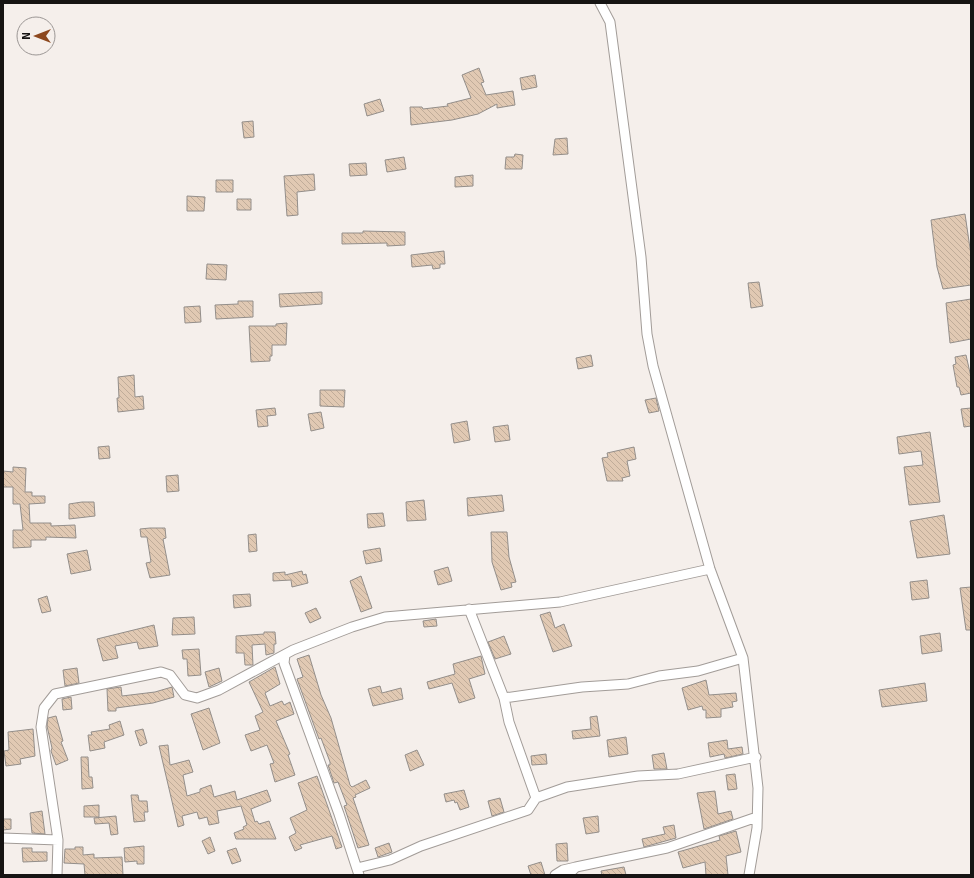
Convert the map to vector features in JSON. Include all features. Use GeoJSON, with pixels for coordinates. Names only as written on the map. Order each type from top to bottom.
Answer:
{"type":"FeatureCollection","features":[{"type":"Feature","properties":{"kind":"street"},"geometry":{"type":"LineString","coordinates":[[600,3],[610,22],[641,257],[647,334],[653,366],[710,569],[743,658],[756,757],[758,788],[757,817],[749,875]]}},
{"type":"Feature","properties":{"kind":"street"},"geometry":{"type":"LineString","coordinates":[[57,875],[58,840],[41,727],[44,708],[55,694],[161,672],[170,675],[185,695],[197,698],[219,690],[293,650],[352,627],[385,617],[560,602],[710,569]]}},
{"type":"Feature","properties":{"kind":"street"},"geometry":{"type":"LineString","coordinates":[[470,609],[504,698],[509,722],[536,798]]}},
{"type":"Feature","properties":{"kind":"street"},"geometry":{"type":"LineString","coordinates":[[285,655],[284,663],[339,814],[358,872],[390,860],[420,846],[528,810],[536,798],[567,787],[638,776],[678,774],[756,757]]}},
{"type":"Feature","properties":{"kind":"street"},"geometry":{"type":"LineString","coordinates":[[504,698],[582,687],[628,684],[659,676],[698,671],[743,658]]}},
{"type":"Feature","properties":{"kind":"street"},"geometry":{"type":"LineString","coordinates":[[555,875],[563,870],[667,848],[757,817]]}},
{"type":"Feature","properties":{"kind":"street"},"geometry":{"type":"LineString","coordinates":[[3,838],[58,840]]}},
{"type":"Feature","properties":{"kind":"street"},"geometry":{"type":"LineString","coordinates":[[568,875],[576,867]]}},
{"type":"Feature","properties":{"kind":"building"},"geometry":{"type":"Polygon","coordinates":[[[479,68],[484,82],[481,83],[486,95],[513,91],[515,105],[497,108],[497,104],[478,114],[452,120],[411,125],[410,107],[422,107],[423,109],[448,106],[447,104],[471,98],[462,75],[479,68]]]}},
{"type":"Feature","properties":{"kind":"building"},"geometry":{"type":"Polygon","coordinates":[[[535,75],[537,87],[522,90],[520,78],[535,75]]]}},
{"type":"Feature","properties":{"kind":"building"},"geometry":{"type":"Polygon","coordinates":[[[380,99],[384,111],[367,116],[364,104],[380,99]]]}},
{"type":"Feature","properties":{"kind":"building"},"geometry":{"type":"Polygon","coordinates":[[[253,121],[254,137],[244,138],[242,122],[253,121]]]}},
{"type":"Feature","properties":{"kind":"building"},"geometry":{"type":"Polygon","coordinates":[[[567,138],[568,154],[553,155],[555,139],[567,138]]]}},
{"type":"Feature","properties":{"kind":"building"},"geometry":{"type":"Polygon","coordinates":[[[515,154],[523,155],[522,169],[505,169],[506,157],[514,157],[515,154]]]}},
{"type":"Feature","properties":{"kind":"building"},"geometry":{"type":"Polygon","coordinates":[[[404,157],[406,169],[387,172],[385,160],[404,157]]]}},
{"type":"Feature","properties":{"kind":"building"},"geometry":{"type":"Polygon","coordinates":[[[366,163],[367,175],[350,176],[349,164],[366,163]]]}},
{"type":"Feature","properties":{"kind":"building"},"geometry":{"type":"Polygon","coordinates":[[[314,174],[315,190],[297,192],[298,215],[287,216],[284,176],[314,174]]]}},
{"type":"Feature","properties":{"kind":"building"},"geometry":{"type":"Polygon","coordinates":[[[473,175],[473,186],[455,187],[455,177],[473,175]]]}},
{"type":"Feature","properties":{"kind":"building"},"geometry":{"type":"Polygon","coordinates":[[[216,180],[233,180],[233,192],[216,192],[216,180]]]}},
{"type":"Feature","properties":{"kind":"building"},"geometry":{"type":"Polygon","coordinates":[[[187,196],[205,197],[204,211],[187,211],[187,196]]]}},
{"type":"Feature","properties":{"kind":"building"},"geometry":{"type":"Polygon","coordinates":[[[237,199],[251,199],[251,210],[237,210],[237,199]]]}},
{"type":"Feature","properties":{"kind":"building"},"geometry":{"type":"Polygon","coordinates":[[[965,214],[971,255],[971,285],[943,289],[937,267],[931,220],[965,214]]]}},
{"type":"Feature","properties":{"kind":"building"},"geometry":{"type":"Polygon","coordinates":[[[363,231],[405,232],[405,245],[387,246],[387,243],[342,244],[342,233],[363,233],[363,231]]]}},
{"type":"Feature","properties":{"kind":"building"},"geometry":{"type":"Polygon","coordinates":[[[444,251],[445,264],[440,264],[440,268],[433,269],[432,265],[412,267],[411,255],[444,251]]]}},
{"type":"Feature","properties":{"kind":"building"},"geometry":{"type":"Polygon","coordinates":[[[207,264],[227,265],[226,280],[206,279],[207,264]]]}},
{"type":"Feature","properties":{"kind":"building"},"geometry":{"type":"Polygon","coordinates":[[[759,282],[763,306],[751,308],[748,283],[759,282]]]}},
{"type":"Feature","properties":{"kind":"building"},"geometry":{"type":"Polygon","coordinates":[[[322,292],[322,304],[280,307],[279,294],[322,292]]]}},
{"type":"Feature","properties":{"kind":"building"},"geometry":{"type":"Polygon","coordinates":[[[971,299],[971,339],[950,343],[946,303],[971,299]]]}},
{"type":"Feature","properties":{"kind":"building"},"geometry":{"type":"Polygon","coordinates":[[[238,301],[253,301],[253,317],[216,319],[215,305],[238,304],[238,301]]]}},
{"type":"Feature","properties":{"kind":"building"},"geometry":{"type":"Polygon","coordinates":[[[200,306],[201,322],[185,323],[184,307],[200,306]]]}},
{"type":"Feature","properties":{"kind":"building"},"geometry":{"type":"Polygon","coordinates":[[[287,323],[286,345],[272,345],[272,356],[270,356],[270,361],[251,362],[249,326],[276,326],[276,324],[287,323]]]}},
{"type":"Feature","properties":{"kind":"building"},"geometry":{"type":"Polygon","coordinates":[[[591,355],[593,366],[578,369],[576,358],[591,355]]]}},
{"type":"Feature","properties":{"kind":"building"},"geometry":{"type":"Polygon","coordinates":[[[966,355],[971,377],[971,393],[961,395],[959,387],[957,387],[953,365],[956,364],[955,357],[966,355]]]}},
{"type":"Feature","properties":{"kind":"building"},"geometry":{"type":"Polygon","coordinates":[[[134,375],[135,397],[143,396],[144,409],[118,412],[118,377],[134,375]]]}},
{"type":"Feature","properties":{"kind":"building"},"geometry":{"type":"Polygon","coordinates":[[[320,390],[345,390],[344,407],[320,406],[320,390]]]}},
{"type":"Feature","properties":{"kind":"building"},"geometry":{"type":"Polygon","coordinates":[[[656,398],[659,411],[649,413],[645,400],[656,398]]]}},
{"type":"Feature","properties":{"kind":"building"},"geometry":{"type":"Polygon","coordinates":[[[275,408],[276,415],[267,416],[268,426],[258,427],[256,410],[275,408]]]}},
{"type":"Feature","properties":{"kind":"building"},"geometry":{"type":"Polygon","coordinates":[[[971,408],[971,426],[964,427],[961,409],[971,408]]]}},
{"type":"Feature","properties":{"kind":"building"},"geometry":{"type":"Polygon","coordinates":[[[321,412],[324,428],[311,431],[308,414],[321,412]]]}},
{"type":"Feature","properties":{"kind":"building"},"geometry":{"type":"Polygon","coordinates":[[[467,421],[470,440],[454,443],[451,424],[467,421]]]}},
{"type":"Feature","properties":{"kind":"building"},"geometry":{"type":"Polygon","coordinates":[[[508,425],[510,440],[495,442],[493,427],[508,425]]]}},
{"type":"Feature","properties":{"kind":"building"},"geometry":{"type":"Polygon","coordinates":[[[930,432],[940,502],[909,505],[904,467],[923,465],[921,451],[899,454],[897,437],[930,432]]]}},
{"type":"Feature","properties":{"kind":"building"},"geometry":{"type":"Polygon","coordinates":[[[109,446],[110,458],[99,459],[98,447],[109,446]]]}},
{"type":"Feature","properties":{"kind":"building"},"geometry":{"type":"Polygon","coordinates":[[[634,447],[636,459],[627,461],[630,476],[622,478],[623,481],[607,481],[602,458],[608,457],[607,453],[634,447]]]}},
{"type":"Feature","properties":{"kind":"building"},"geometry":{"type":"Polygon","coordinates":[[[13,467],[26,468],[25,492],[32,492],[32,496],[45,496],[45,503],[29,504],[30,523],[51,523],[51,526],[75,525],[76,538],[46,537],[46,540],[31,540],[31,547],[13,548],[13,530],[23,530],[20,504],[13,504],[13,487],[3,487],[3,471],[13,472],[13,467]]]}},
{"type":"Feature","properties":{"kind":"building"},"geometry":{"type":"Polygon","coordinates":[[[178,475],[179,491],[167,492],[166,476],[178,475]]]}},
{"type":"Feature","properties":{"kind":"building"},"geometry":{"type":"Polygon","coordinates":[[[502,495],[504,511],[468,516],[467,498],[502,495]]]}},
{"type":"Feature","properties":{"kind":"building"},"geometry":{"type":"Polygon","coordinates":[[[424,500],[426,520],[407,521],[406,502],[424,500]]]}},
{"type":"Feature","properties":{"kind":"building"},"geometry":{"type":"Polygon","coordinates":[[[94,502],[95,516],[69,519],[69,504],[94,502]]]}},
{"type":"Feature","properties":{"kind":"building"},"geometry":{"type":"Polygon","coordinates":[[[383,513],[385,526],[368,528],[367,514],[383,513]]]}},
{"type":"Feature","properties":{"kind":"building"},"geometry":{"type":"Polygon","coordinates":[[[944,515],[950,554],[917,558],[910,521],[944,515]]]}},
{"type":"Feature","properties":{"kind":"building"},"geometry":{"type":"Polygon","coordinates":[[[165,528],[166,538],[163,539],[170,575],[150,578],[146,563],[151,562],[147,537],[141,537],[140,529],[165,528]]]}},
{"type":"Feature","properties":{"kind":"building"},"geometry":{"type":"Polygon","coordinates":[[[491,532],[507,532],[509,557],[516,582],[511,583],[512,587],[501,590],[492,562],[491,532]]]}},
{"type":"Feature","properties":{"kind":"building"},"geometry":{"type":"Polygon","coordinates":[[[256,534],[257,551],[249,552],[248,535],[256,534]]]}},
{"type":"Feature","properties":{"kind":"building"},"geometry":{"type":"Polygon","coordinates":[[[380,548],[382,561],[366,564],[363,551],[380,548]]]}},
{"type":"Feature","properties":{"kind":"building"},"geometry":{"type":"Polygon","coordinates":[[[87,550],[91,570],[71,574],[67,554],[87,550]]]}},
{"type":"Feature","properties":{"kind":"building"},"geometry":{"type":"Polygon","coordinates":[[[448,567],[452,581],[438,585],[434,571],[448,567]]]}},
{"type":"Feature","properties":{"kind":"building"},"geometry":{"type":"Polygon","coordinates":[[[302,571],[303,575],[306,574],[308,583],[292,587],[291,580],[273,581],[273,573],[285,572],[285,575],[302,571]]]}},
{"type":"Feature","properties":{"kind":"building"},"geometry":{"type":"Polygon","coordinates":[[[361,576],[372,608],[361,612],[350,581],[361,576]]]}},
{"type":"Feature","properties":{"kind":"building"},"geometry":{"type":"Polygon","coordinates":[[[927,580],[929,598],[912,600],[910,582],[927,580]]]}},
{"type":"Feature","properties":{"kind":"building"},"geometry":{"type":"Polygon","coordinates":[[[971,587],[971,630],[966,630],[960,588],[971,587]]]}},
{"type":"Feature","properties":{"kind":"building"},"geometry":{"type":"Polygon","coordinates":[[[250,594],[251,606],[234,608],[233,595],[250,594]]]}},
{"type":"Feature","properties":{"kind":"building"},"geometry":{"type":"Polygon","coordinates":[[[47,596],[51,611],[42,613],[38,599],[47,596]]]}},
{"type":"Feature","properties":{"kind":"building"},"geometry":{"type":"Polygon","coordinates":[[[316,608],[321,618],[310,623],[305,613],[316,608]]]}},
{"type":"Feature","properties":{"kind":"building"},"geometry":{"type":"Polygon","coordinates":[[[550,612],[555,628],[564,624],[572,646],[553,652],[540,615],[550,612]]]}},
{"type":"Feature","properties":{"kind":"building"},"geometry":{"type":"Polygon","coordinates":[[[194,617],[195,634],[172,635],[173,618],[194,617]]]}},
{"type":"Feature","properties":{"kind":"building"},"geometry":{"type":"Polygon","coordinates":[[[436,619],[437,626],[424,627],[423,621],[436,619]]]}},
{"type":"Feature","properties":{"kind":"building"},"geometry":{"type":"Polygon","coordinates":[[[154,625],[158,646],[139,649],[137,642],[115,646],[118,658],[103,661],[97,639],[154,625]]]}},
{"type":"Feature","properties":{"kind":"building"},"geometry":{"type":"Polygon","coordinates":[[[264,632],[275,632],[276,644],[274,644],[274,653],[266,655],[265,644],[252,645],[253,665],[245,665],[244,653],[236,653],[236,636],[264,634],[264,632]]]}},
{"type":"Feature","properties":{"kind":"building"},"geometry":{"type":"Polygon","coordinates":[[[940,633],[942,651],[922,654],[920,636],[940,633]]]}},
{"type":"Feature","properties":{"kind":"building"},"geometry":{"type":"Polygon","coordinates":[[[504,636],[511,654],[495,659],[488,642],[504,636]]]}},
{"type":"Feature","properties":{"kind":"building"},"geometry":{"type":"Polygon","coordinates":[[[199,649],[201,675],[188,676],[187,659],[183,659],[182,650],[199,649]]]}},
{"type":"Feature","properties":{"kind":"building"},"geometry":{"type":"Polygon","coordinates":[[[309,655],[321,695],[331,718],[350,785],[352,787],[366,780],[370,788],[355,795],[356,797],[353,798],[369,845],[358,848],[344,806],[347,805],[338,782],[334,783],[328,765],[330,765],[330,762],[321,738],[319,739],[297,679],[303,677],[297,659],[309,655]]]}},
{"type":"Feature","properties":{"kind":"building"},"geometry":{"type":"Polygon","coordinates":[[[481,656],[485,674],[469,679],[475,698],[459,703],[452,683],[429,689],[427,682],[455,674],[453,664],[481,656]]]}},
{"type":"Feature","properties":{"kind":"building"},"geometry":{"type":"Polygon","coordinates":[[[275,667],[280,684],[265,693],[270,706],[282,701],[284,705],[290,702],[294,714],[276,721],[290,754],[288,755],[295,775],[275,782],[270,764],[274,763],[267,745],[251,751],[245,735],[260,730],[255,716],[263,712],[249,682],[275,667]]]}},
{"type":"Feature","properties":{"kind":"building"},"geometry":{"type":"Polygon","coordinates":[[[77,668],[79,683],[65,686],[63,670],[77,668]]]}},
{"type":"Feature","properties":{"kind":"building"},"geometry":{"type":"Polygon","coordinates":[[[219,668],[222,681],[209,687],[205,672],[219,668]]]}},
{"type":"Feature","properties":{"kind":"building"},"geometry":{"type":"Polygon","coordinates":[[[706,680],[709,695],[736,693],[737,701],[732,702],[733,707],[721,709],[721,717],[706,718],[706,710],[703,710],[702,706],[688,710],[682,688],[706,680]]]}},
{"type":"Feature","properties":{"kind":"building"},"geometry":{"type":"Polygon","coordinates":[[[925,683],[927,701],[882,707],[879,690],[925,683]]]}},
{"type":"Feature","properties":{"kind":"building"},"geometry":{"type":"Polygon","coordinates":[[[380,686],[382,693],[401,688],[403,699],[373,706],[368,689],[380,686]]]}},
{"type":"Feature","properties":{"kind":"building"},"geometry":{"type":"Polygon","coordinates":[[[121,687],[122,696],[155,692],[172,687],[174,697],[153,703],[116,708],[116,711],[108,711],[107,689],[121,687]]]}},
{"type":"Feature","properties":{"kind":"building"},"geometry":{"type":"Polygon","coordinates":[[[71,697],[72,709],[63,710],[62,699],[71,697]]]}},
{"type":"Feature","properties":{"kind":"building"},"geometry":{"type":"Polygon","coordinates":[[[209,708],[220,743],[203,750],[191,714],[209,708]]]}},
{"type":"Feature","properties":{"kind":"building"},"geometry":{"type":"Polygon","coordinates":[[[56,716],[63,741],[61,742],[68,760],[56,765],[51,751],[52,748],[47,726],[48,718],[56,716]]]}},
{"type":"Feature","properties":{"kind":"building"},"geometry":{"type":"Polygon","coordinates":[[[597,716],[600,736],[573,739],[572,731],[591,729],[590,717],[597,716]]]}},
{"type":"Feature","properties":{"kind":"building"},"geometry":{"type":"Polygon","coordinates":[[[120,721],[124,735],[104,742],[105,748],[90,751],[88,735],[92,735],[91,732],[110,729],[109,725],[120,721]]]}},
{"type":"Feature","properties":{"kind":"building"},"geometry":{"type":"Polygon","coordinates":[[[33,729],[35,756],[20,759],[21,764],[6,766],[4,751],[9,750],[8,732],[33,729]]]}},
{"type":"Feature","properties":{"kind":"building"},"geometry":{"type":"Polygon","coordinates":[[[143,729],[147,743],[140,746],[135,731],[143,729]]]}},
{"type":"Feature","properties":{"kind":"building"},"geometry":{"type":"Polygon","coordinates":[[[626,737],[628,754],[609,757],[607,740],[626,737]]]}},
{"type":"Feature","properties":{"kind":"building"},"geometry":{"type":"Polygon","coordinates":[[[727,740],[728,749],[742,747],[743,754],[725,758],[724,754],[710,757],[708,743],[727,740]]]}},
{"type":"Feature","properties":{"kind":"building"},"geometry":{"type":"Polygon","coordinates":[[[168,745],[170,765],[189,760],[193,772],[183,775],[187,796],[200,792],[200,789],[211,785],[214,797],[235,791],[237,800],[267,790],[271,801],[251,809],[255,822],[257,821],[259,824],[269,821],[276,839],[236,839],[234,833],[244,829],[243,827],[247,825],[241,806],[217,811],[219,823],[209,825],[207,817],[199,819],[197,812],[182,816],[184,825],[178,827],[159,746],[168,745]]]}},
{"type":"Feature","properties":{"kind":"building"},"geometry":{"type":"Polygon","coordinates":[[[417,750],[424,765],[410,771],[405,755],[417,750]]]}},
{"type":"Feature","properties":{"kind":"building"},"geometry":{"type":"Polygon","coordinates":[[[664,753],[667,769],[654,769],[652,755],[664,753]]]}},
{"type":"Feature","properties":{"kind":"building"},"geometry":{"type":"Polygon","coordinates":[[[546,754],[547,764],[532,765],[531,756],[546,754]]]}},
{"type":"Feature","properties":{"kind":"building"},"geometry":{"type":"Polygon","coordinates":[[[81,757],[88,757],[89,777],[92,777],[93,788],[82,789],[81,757]]]}},
{"type":"Feature","properties":{"kind":"building"},"geometry":{"type":"Polygon","coordinates":[[[735,774],[737,789],[728,790],[726,775],[735,774]]]}},
{"type":"Feature","properties":{"kind":"building"},"geometry":{"type":"Polygon","coordinates":[[[317,776],[342,847],[336,849],[332,836],[300,845],[302,848],[295,851],[289,837],[296,833],[290,818],[307,810],[298,783],[317,776]]]}},
{"type":"Feature","properties":{"kind":"building"},"geometry":{"type":"Polygon","coordinates":[[[464,790],[469,807],[460,810],[457,802],[455,803],[454,800],[446,802],[444,794],[464,790]]]}},
{"type":"Feature","properties":{"kind":"building"},"geometry":{"type":"Polygon","coordinates":[[[715,791],[718,814],[731,811],[733,819],[704,829],[697,793],[715,791]]]}},
{"type":"Feature","properties":{"kind":"building"},"geometry":{"type":"Polygon","coordinates":[[[131,795],[138,795],[139,801],[147,801],[148,812],[144,812],[145,821],[134,822],[131,795]]]}},
{"type":"Feature","properties":{"kind":"building"},"geometry":{"type":"Polygon","coordinates":[[[500,798],[504,812],[492,816],[488,801],[500,798]]]}},
{"type":"Feature","properties":{"kind":"building"},"geometry":{"type":"Polygon","coordinates":[[[99,805],[99,817],[84,817],[84,806],[99,805]]]}},
{"type":"Feature","properties":{"kind":"building"},"geometry":{"type":"Polygon","coordinates":[[[42,811],[45,834],[32,833],[30,813],[42,811]]]}},
{"type":"Feature","properties":{"kind":"building"},"geometry":{"type":"Polygon","coordinates":[[[116,816],[118,834],[111,835],[109,823],[95,824],[94,818],[116,816]]]}},
{"type":"Feature","properties":{"kind":"building"},"geometry":{"type":"Polygon","coordinates":[[[598,816],[599,832],[586,834],[583,818],[598,816]]]}},
{"type":"Feature","properties":{"kind":"building"},"geometry":{"type":"Polygon","coordinates":[[[3,819],[11,819],[11,829],[3,830],[3,819]]]}},
{"type":"Feature","properties":{"kind":"building"},"geometry":{"type":"Polygon","coordinates":[[[674,825],[676,838],[644,847],[642,839],[665,834],[663,827],[674,825]]]}},
{"type":"Feature","properties":{"kind":"building"},"geometry":{"type":"Polygon","coordinates":[[[736,831],[741,852],[726,856],[728,875],[706,875],[705,862],[683,868],[678,852],[720,840],[719,836],[736,831]]]}},
{"type":"Feature","properties":{"kind":"building"},"geometry":{"type":"Polygon","coordinates":[[[210,837],[215,851],[208,854],[202,841],[210,837]]]}},
{"type":"Feature","properties":{"kind":"building"},"geometry":{"type":"Polygon","coordinates":[[[389,843],[392,852],[378,857],[375,848],[389,843]]]}},
{"type":"Feature","properties":{"kind":"building"},"geometry":{"type":"Polygon","coordinates":[[[567,843],[568,861],[557,861],[556,844],[567,843]]]}},
{"type":"Feature","properties":{"kind":"building"},"geometry":{"type":"Polygon","coordinates":[[[144,846],[144,864],[137,864],[137,861],[125,862],[124,848],[144,846]]]}},
{"type":"Feature","properties":{"kind":"building"},"geometry":{"type":"Polygon","coordinates":[[[75,847],[83,847],[83,855],[94,854],[94,858],[122,857],[123,875],[85,875],[84,864],[64,863],[65,849],[75,849],[75,847]]]}},
{"type":"Feature","properties":{"kind":"building"},"geometry":{"type":"Polygon","coordinates":[[[22,848],[32,848],[32,852],[47,852],[47,861],[23,862],[22,848]]]}},
{"type":"Feature","properties":{"kind":"building"},"geometry":{"type":"Polygon","coordinates":[[[236,848],[241,861],[232,864],[227,851],[236,848]]]}},
{"type":"Feature","properties":{"kind":"building"},"geometry":{"type":"Polygon","coordinates":[[[541,862],[545,875],[531,875],[528,866],[541,862]]]}},
{"type":"Feature","properties":{"kind":"building"},"geometry":{"type":"Polygon","coordinates":[[[624,867],[626,875],[602,875],[601,871],[624,867]]]}}]}
